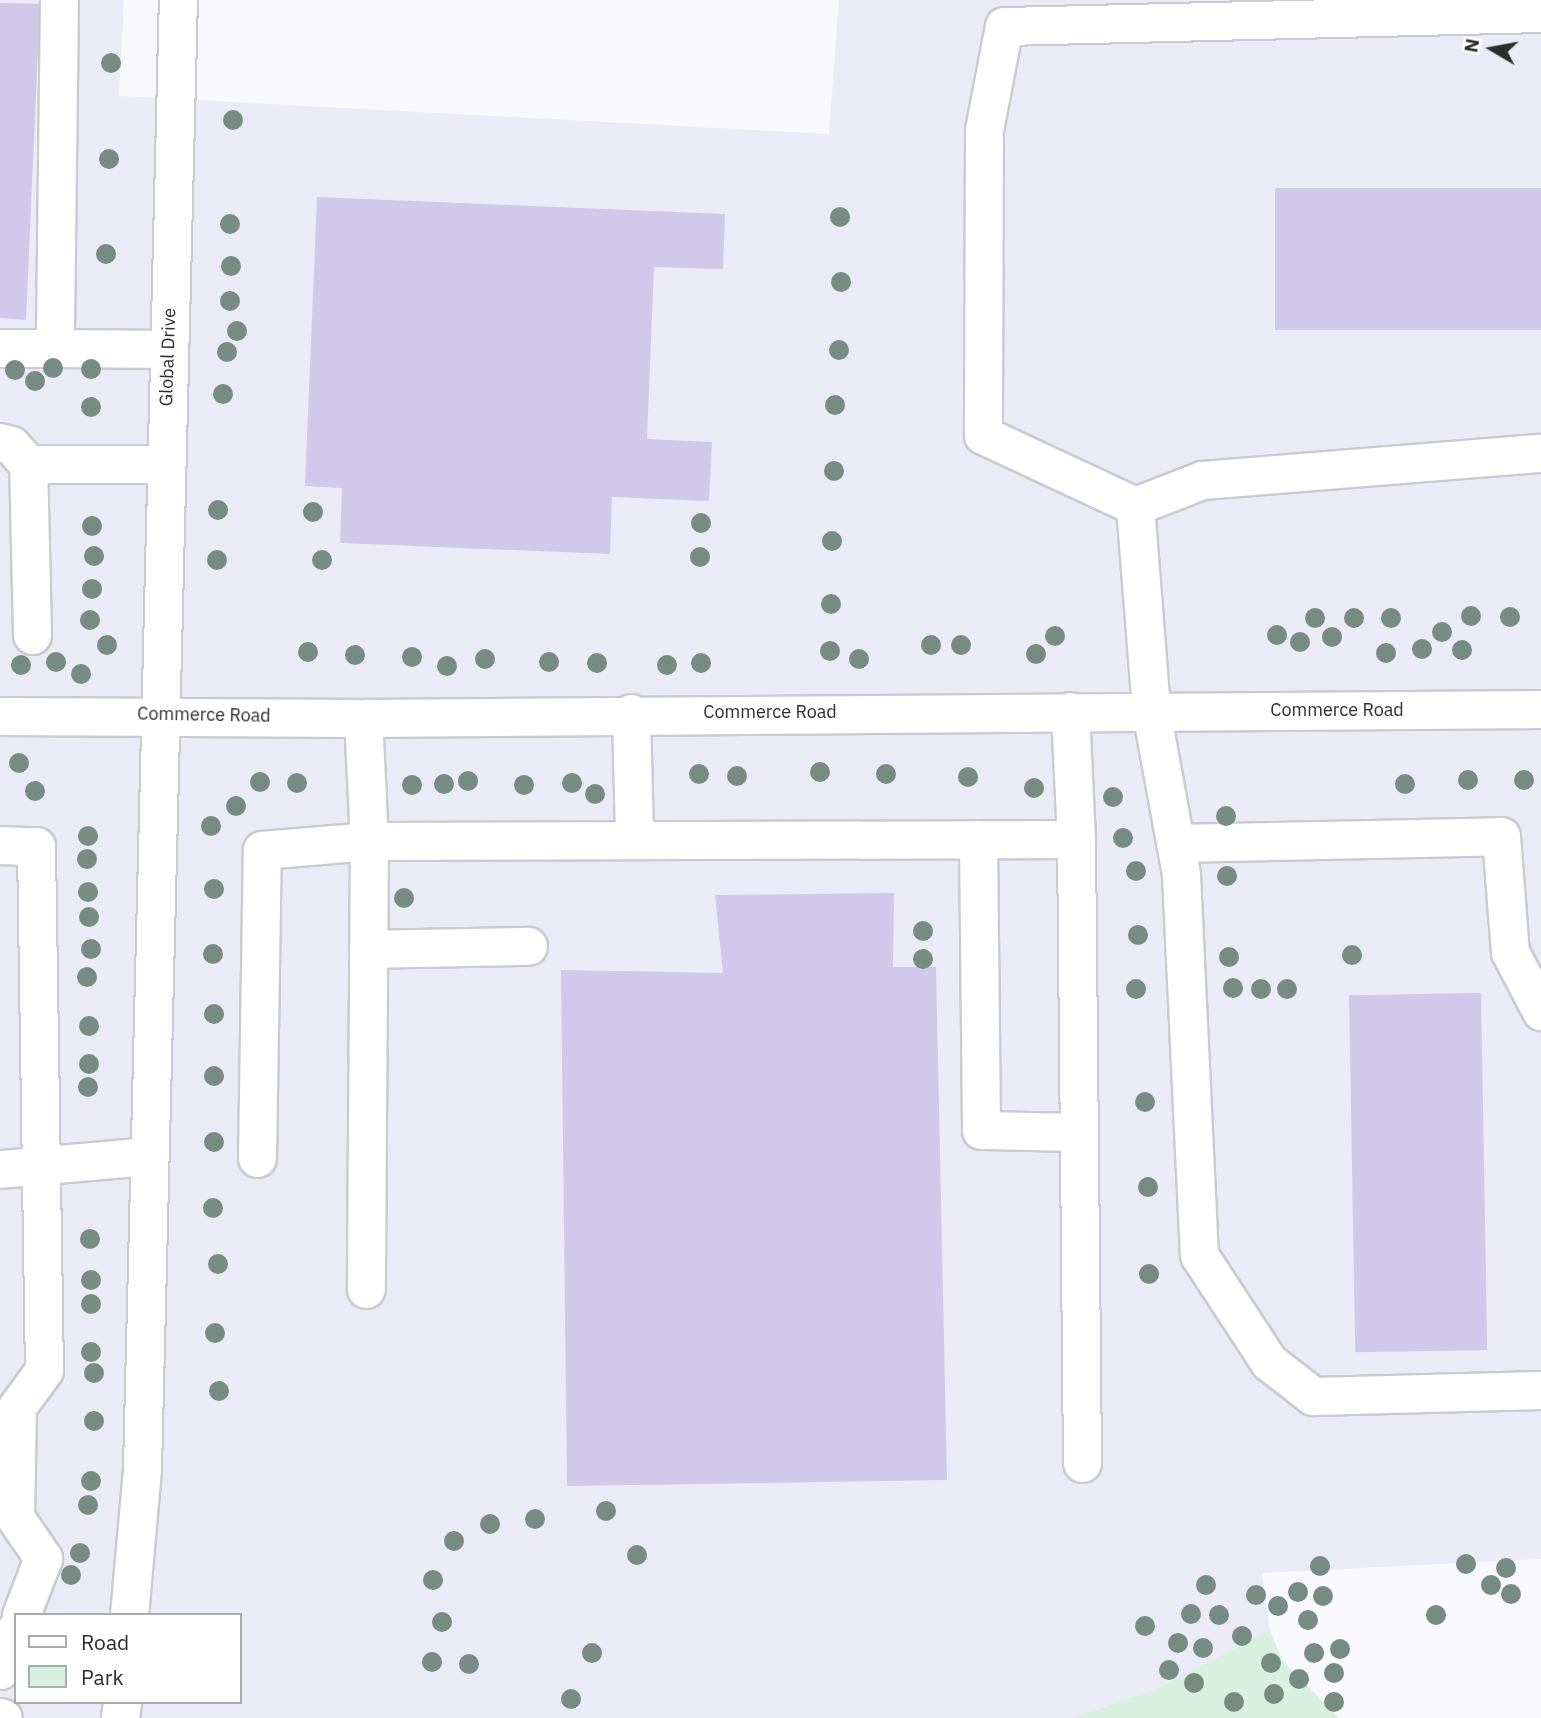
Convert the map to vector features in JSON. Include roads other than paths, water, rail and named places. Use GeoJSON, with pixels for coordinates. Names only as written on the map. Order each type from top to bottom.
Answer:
{"type":"FeatureCollection","features":[{"type":"Feature","properties":{"kind":"street"},"geometry":{"type":"LineString","coordinates":[[55,348],[58,0]]}},
{"type":"Feature","properties":{"kind":"street","name":"Global Drive"},"geometry":{"type":"LineString","coordinates":[[129,1613],[142,1468],[164,464],[178,0]]}},
{"type":"Feature","properties":{"kind":"street"},"geometry":{"type":"LineString","coordinates":[[1541,13],[1004,26],[984,130],[983,435],[1135,506],[1202,480],[1541,453]]}},
{"type":"Feature","properties":{"kind":"street"},"geometry":{"type":"LineString","coordinates":[[0,348],[169,349]]}},
{"type":"Feature","properties":{"kind":"street"},"geometry":{"type":"LineString","coordinates":[[0,442],[11,445],[28,464],[32,635]]}},
{"type":"Feature","properties":{"kind":"street"},"geometry":{"type":"LineString","coordinates":[[28,464],[164,464]]}},
{"type":"Feature","properties":{"kind":"street"},"geometry":{"type":"LineString","coordinates":[[1135,506],[1151,710],[1181,875],[1199,1255],[1269,1362],[1312,1396],[1541,1390]]}},
{"type":"Feature","properties":{"kind":"street","name":"Commerce Road"},"geometry":{"type":"LineString","coordinates":[[0,716],[158,714],[363,718],[631,713],[1541,709]]}},
{"type":"Feature","properties":{"kind":"street"},"geometry":{"type":"LineString","coordinates":[[1070,711],[1076,839],[1082,1464]]}},
{"type":"Feature","properties":{"kind":"street"},"geometry":{"type":"LineString","coordinates":[[631,713],[634,840]]}},
{"type":"Feature","properties":{"kind":"street"},"geometry":{"type":"LineString","coordinates":[[363,718],[369,841],[366,1289]]}},
{"type":"Feature","properties":{"kind":"street"},"geometry":{"type":"LineString","coordinates":[[1175,843],[1502,836],[1510,952],[1541,1011]]}},
{"type":"Feature","properties":{"kind":"street"},"geometry":{"type":"LineString","coordinates":[[978,839],[981,1130],[1079,1132]]}},
{"type":"Feature","properties":{"kind":"street"},"geometry":{"type":"LineString","coordinates":[[257,1158],[262,850],[369,841],[1076,839]]}},
{"type":"Feature","properties":{"kind":"street"},"geometry":{"type":"LineString","coordinates":[[0,845],[36,846],[44,1370],[17,1406],[15,1517],[43,1558],[22,1613]]}},
{"type":"Feature","properties":{"kind":"street"},"geometry":{"type":"LineString","coordinates":[[368,949],[528,946]]}},
{"type":"Feature","properties":{"kind":"street"},"geometry":{"type":"LineString","coordinates":[[0,1169],[148,1156]]}},
{"type":"Feature","properties":{"kind":"street"},"geometry":{"type":"LineString","coordinates":[[0,1670],[14,1634]]}}]}
